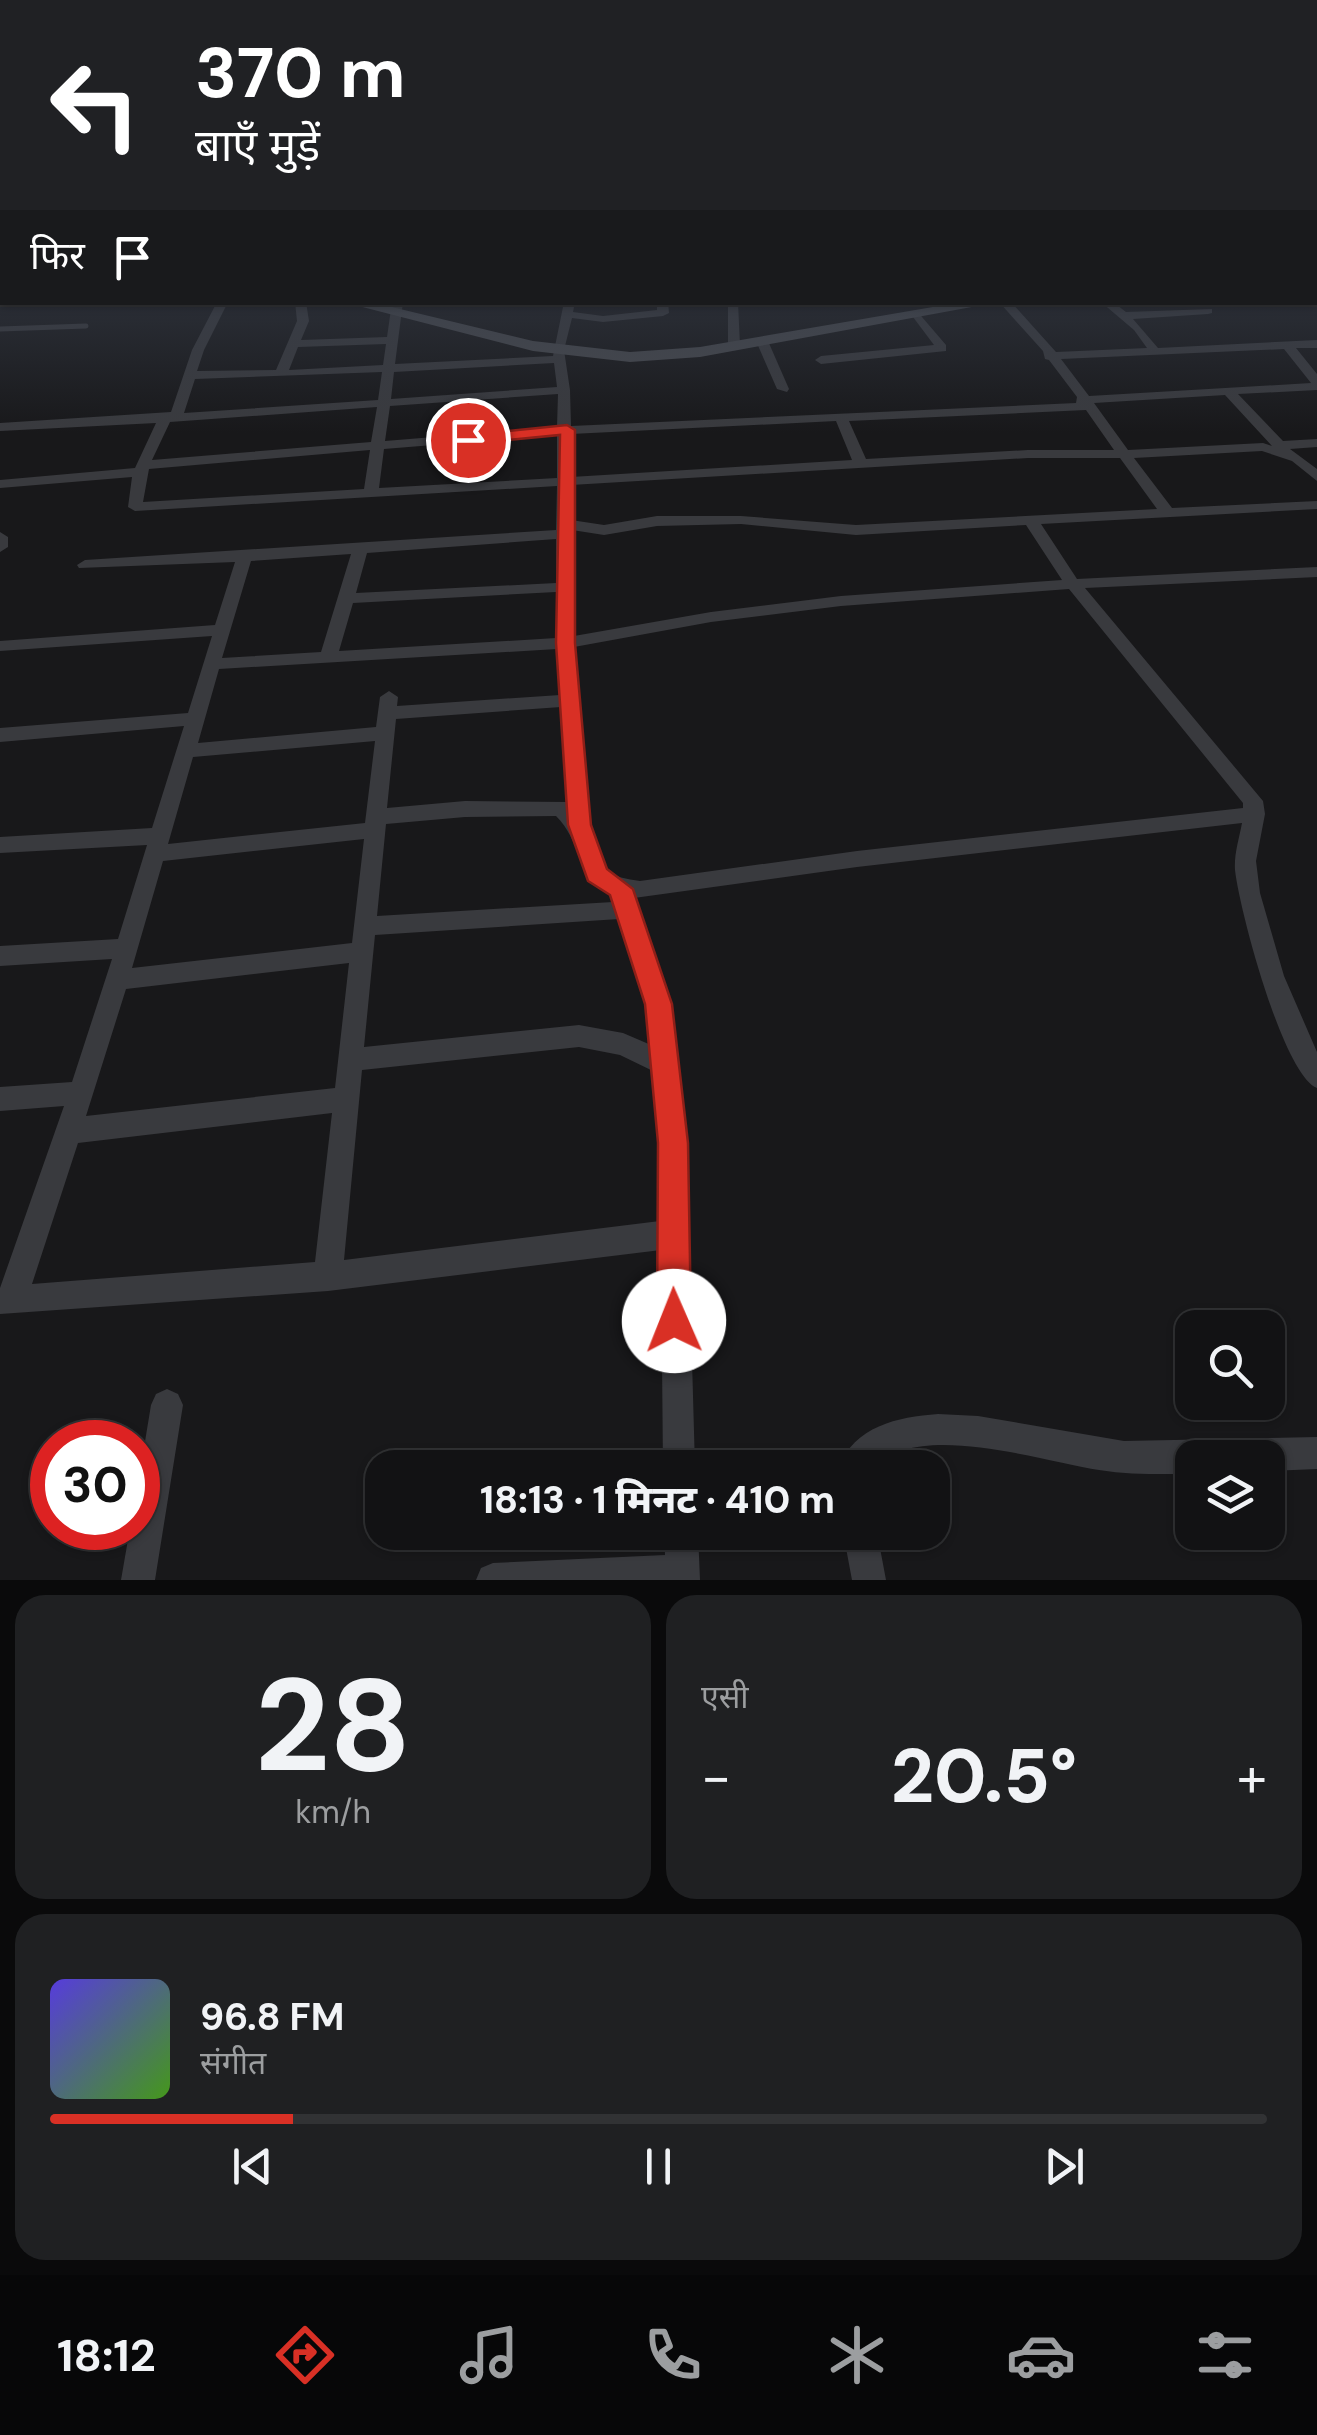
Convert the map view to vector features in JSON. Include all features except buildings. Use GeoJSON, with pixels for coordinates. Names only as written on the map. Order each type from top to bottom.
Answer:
{"type":"FeatureCollection","features":[{"type":"Feature","properties":{"kind":"street"},"geometry":{"type":"LineString","coordinates":[[222,305],[172,415],[153,440],[134,493],[135,506],[1028,454],[1283,448],[1317,443]]}},
{"type":"Feature","properties":{"kind":"street"},"geometry":{"type":"LineString","coordinates":[[281,374],[303,321],[300,305]]}},
{"type":"Feature","properties":{"kind":"street"},"geometry":{"type":"LineString","coordinates":[[662,305],[662,313],[640,318],[568,308],[558,355],[567,430],[566,643],[580,825],[597,874],[623,900],[658,1004],[673,1143],[679,1450]]}},
{"type":"Feature","properties":{"kind":"street"},"geometry":{"type":"LineString","coordinates":[[733,305],[734,346]]}},
{"type":"Feature","properties":{"kind":"street"},"geometry":{"type":"LineString","coordinates":[[190,375],[281,374],[558,355],[630,358],[734,346],[971,305]]}},
{"type":"Feature","properties":{"kind":"street"},"geometry":{"type":"LineString","coordinates":[[1007,305],[1032,328],[1120,454],[1168,512]]}},
{"type":"Feature","properties":{"kind":"street"},"geometry":{"type":"LineString","coordinates":[[1109,305],[1138,328],[1154,351]]}},
{"type":"Feature","properties":{"kind":"street"},"geometry":{"type":"LineString","coordinates":[[371,493],[382,404],[391,368],[396,308],[558,355]]}},
{"type":"Feature","properties":{"kind":"street"},"geometry":{"type":"LineString","coordinates":[[1122,316],[1208,311]]}},
{"type":"Feature","properties":{"kind":"street"},"geometry":{"type":"LineString","coordinates":[[821,360],[942,348],[916,313]]}},
{"type":"Feature","properties":{"kind":"street"},"geometry":{"type":"LineString","coordinates":[[291,344],[394,340]]}},
{"type":"Feature","properties":{"kind":"street"},"geometry":{"type":"LineString","coordinates":[[762,341],[783,389]]}},
{"type":"Feature","properties":{"kind":"street"},"geometry":{"type":"LineString","coordinates":[[1286,344],[1317,384]]}},
{"type":"Feature","properties":{"kind":"street"},"geometry":{"type":"LineString","coordinates":[[1050,356],[1317,344]]}},
{"type":"Feature","properties":{"kind":"street"},"geometry":{"type":"LineString","coordinates":[[0,484],[567,430],[1084,403],[1317,384]]}},
{"type":"Feature","properties":{"kind":"street"},"geometry":{"type":"LineString","coordinates":[[0,427],[564,390]]}},
{"type":"Feature","properties":{"kind":"street"},"geometry":{"type":"LineString","coordinates":[[1230,393],[1317,477]]}},
{"type":"Feature","properties":{"kind":"street"},"geometry":{"type":"LineString","coordinates":[[841,417],[861,464]]}},
{"type":"Feature","properties":{"kind":"street"},"geometry":{"type":"LineString","coordinates":[[86,565],[244,557],[564,529],[604,530],[657,521],[741,520],[856,530],[1317,505]]}},
{"type":"Feature","properties":{"kind":"street"},"geometry":{"type":"LineString","coordinates":[[1030,520],[1072,583],[1254,801],[1245,866],[1254,917],[1300,1046],[1317,1076]]}},
{"type":"Feature","properties":{"kind":"street"},"geometry":{"type":"LineString","coordinates":[[0,537],[0,547]]}},
{"type":"Feature","properties":{"kind":"street"},"geometry":{"type":"LineString","coordinates":[[328,657],[360,548]]}},
{"type":"Feature","properties":{"kind":"street"},"geometry":{"type":"LineString","coordinates":[[244,557],[82,1093],[6,1301],[328,1276],[673,1234]]}},
{"type":"Feature","properties":{"kind":"street"},"geometry":{"type":"LineString","coordinates":[[212,664],[566,643],[775,608],[1072,583],[1317,572]]}},
{"type":"Feature","properties":{"kind":"street"},"geometry":{"type":"LineString","coordinates":[[346,598],[565,587]]}},
{"type":"Feature","properties":{"kind":"street"},"geometry":{"type":"LineString","coordinates":[[0,646],[222,630]]}},
{"type":"Feature","properties":{"kind":"street"},"geometry":{"type":"LineString","coordinates":[[186,751],[388,714],[570,700]]}},
{"type":"Feature","properties":{"kind":"street"},"geometry":{"type":"LineString","coordinates":[[328,1276],[388,714]]}},
{"type":"Feature","properties":{"kind":"street"},"geometry":{"type":"LineString","coordinates":[[0,735],[195,719]]}},
{"type":"Feature","properties":{"kind":"street"},"geometry":{"type":"LineString","coordinates":[[0,844],[157,844],[540,806],[561,808],[580,825]]}},
{"type":"Feature","properties":{"kind":"street"},"geometry":{"type":"LineString","coordinates":[[365,926],[623,900],[1255,814]]}},
{"type":"Feature","properties":{"kind":"street"},"geometry":{"type":"LineString","coordinates":[[0,956],[126,948]]}},
{"type":"Feature","properties":{"kind":"street"},"geometry":{"type":"LineString","coordinates":[[117,980],[362,952]]}},
{"type":"Feature","properties":{"kind":"street"},"geometry":{"type":"LineString","coordinates":[[351,1060],[579,1036],[623,1044],[665,1064]]}},
{"type":"Feature","properties":{"kind":"street"},"geometry":{"type":"LineString","coordinates":[[0,1099],[82,1093]]}},
{"type":"Feature","properties":{"kind":"street"},"geometry":{"type":"LineString","coordinates":[[69,1131],[347,1099]]}},
{"type":"Feature","properties":{"kind":"street"},"geometry":{"type":"LineString","coordinates":[[138,1580],[167,1405]]}},
{"type":"Feature","properties":{"kind":"street"},"geometry":{"type":"LineString","coordinates":[[870,1450],[876,1443],[935,1428],[980,1430],[1095,1455],[1152,1458],[1317,1453]]}},
{"type":"Feature","properties":{"kind":"street"},"geometry":{"type":"LineString","coordinates":[[493,1580],[683,1576],[682,1550]]}},
{"type":"Feature","properties":{"kind":"street"},"geometry":{"type":"LineString","coordinates":[[863,1550],[869,1580]]}},
{"type":"Feature","properties":{"kind":"lane"},"geometry":{"type":"LineString","coordinates":[[0,329],[86,326]]}},
{"type":"Feature","properties":{"kind":"route"},"geometry":{"type":"LineString","coordinates":[[468,440],[567,430],[566,643],[580,825],[597,874],[620,889],[658,1004],[673,1143],[674,1321]]}}]}
